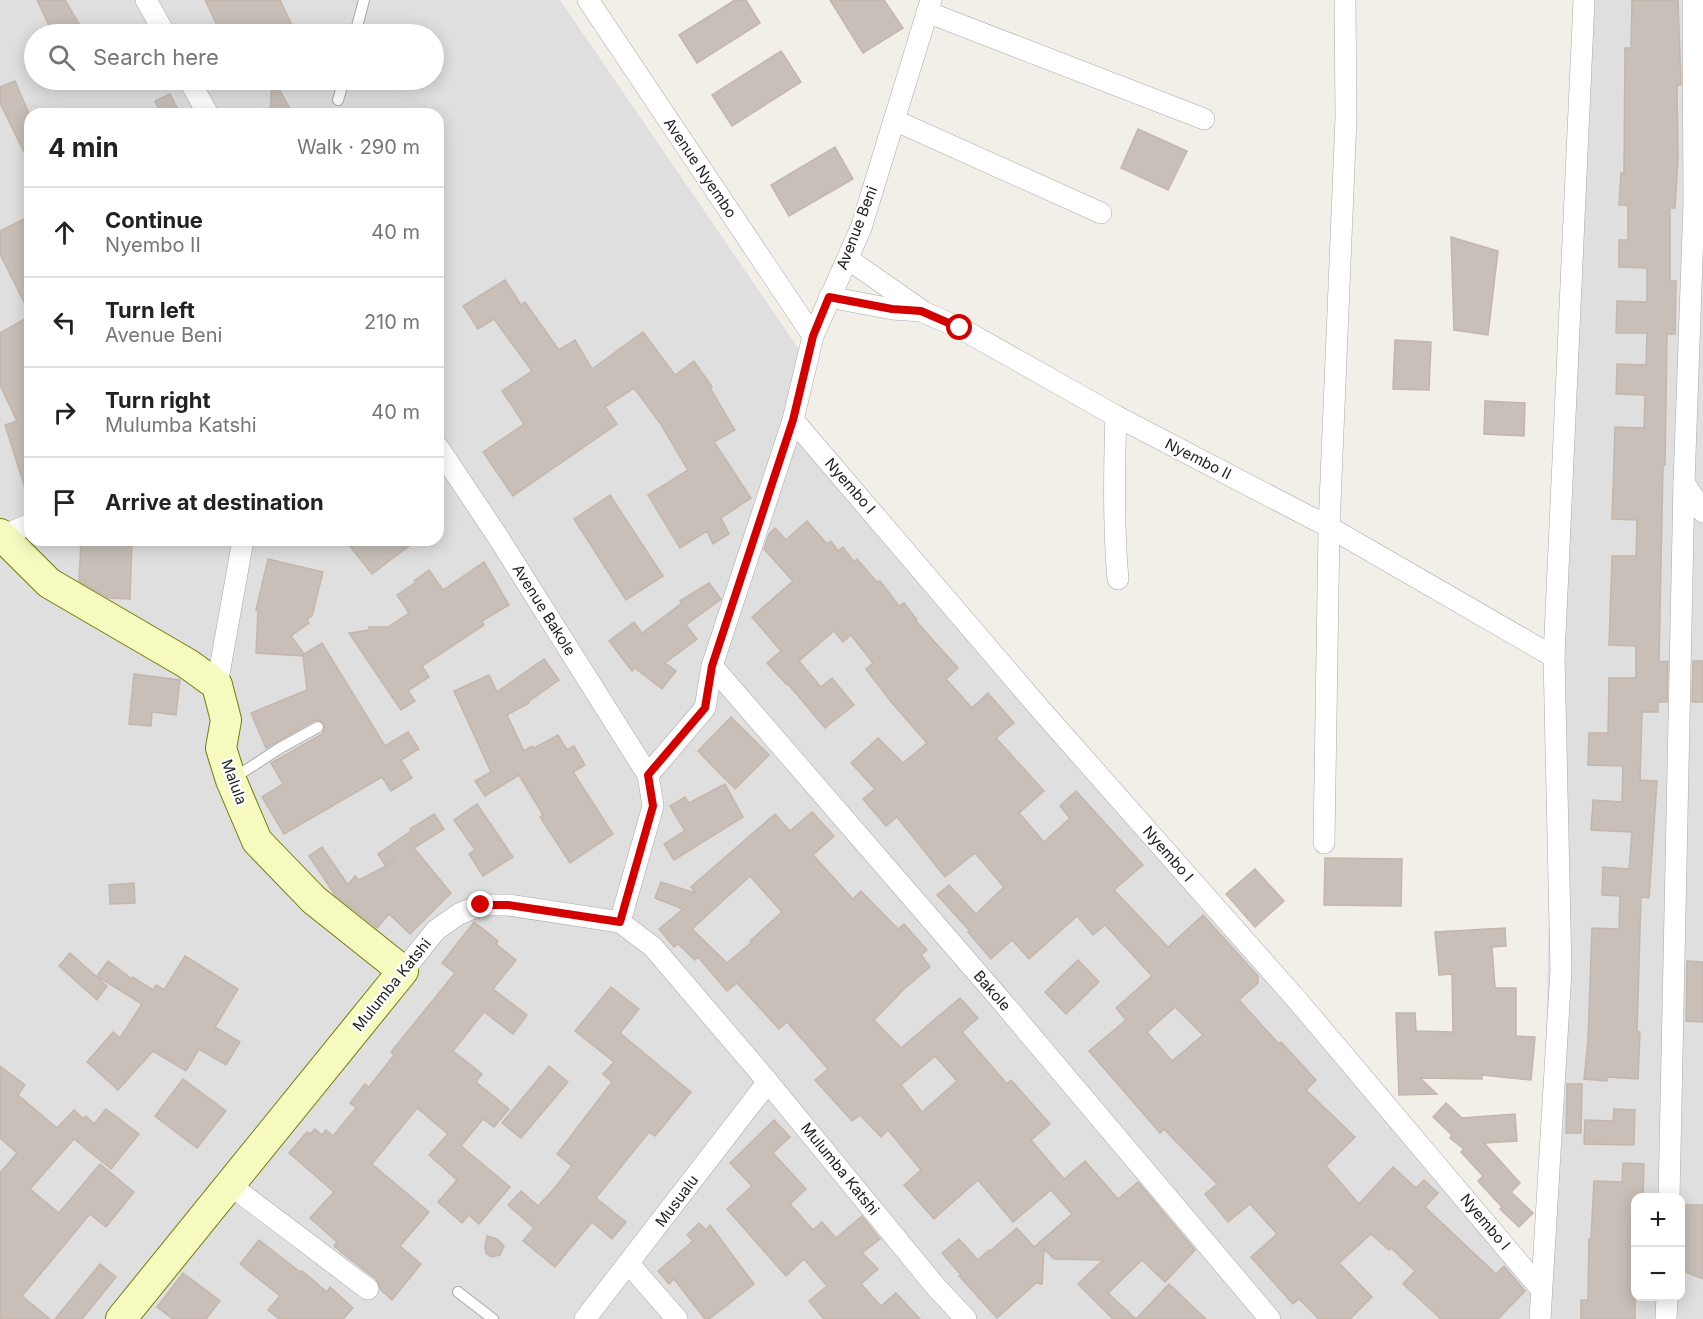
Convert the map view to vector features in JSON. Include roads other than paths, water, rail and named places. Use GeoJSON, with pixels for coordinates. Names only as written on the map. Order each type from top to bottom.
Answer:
{"type":"FeatureCollection","features":[{"type":"Feature","properties":{"kind":"street"},"geometry":{"type":"LineString","coordinates":[[146,0],[159,24]]}},
{"type":"Feature","properties":{"kind":"street","name":"Avenue Nyembo"},"geometry":{"type":"LineString","coordinates":[[588,0],[813,336]]}},
{"type":"Feature","properties":{"kind":"street"},"geometry":{"type":"LineString","coordinates":[[1324,843],[1329,527],[1346,118],[1345,0]]}},
{"type":"Feature","properties":{"kind":"street"},"geometry":{"type":"LineString","coordinates":[[1540,1319],[1540,1288],[1561,970],[1554,657],[1584,0]]}},
{"type":"Feature","properties":{"kind":"street"},"geometry":{"type":"LineString","coordinates":[[1669,1193],[1684,483],[1699,211],[1693,0]]}},
{"type":"Feature","properties":{"kind":"street"},"geometry":{"type":"LineString","coordinates":[[929,6],[1204,119]]}},
{"type":"Feature","properties":{"kind":"street","name":"Avenue Beni"},"geometry":{"type":"LineString","coordinates":[[648,775],[705,708],[712,666],[793,420],[813,336],[861,228],[929,6]]}},
{"type":"Feature","properties":{"kind":"street"},"geometry":{"type":"LineString","coordinates":[[195,90],[205,108]]}},
{"type":"Feature","properties":{"kind":"street"},"geometry":{"type":"LineString","coordinates":[[894,120],[1101,213]]}},
{"type":"Feature","properties":{"kind":"street"},"geometry":{"type":"LineString","coordinates":[[848,259],[921,311]]}},
{"type":"Feature","properties":{"kind":"street","name":"Nyembo II"},"geometry":{"type":"LineString","coordinates":[[829,297],[892,309],[921,311],[960,328],[1116,416],[1329,527],[1554,657]]}},
{"type":"Feature","properties":{"kind":"street"},"geometry":{"type":"LineString","coordinates":[[1116,416],[1114,525],[1118,579]]}},
{"type":"Feature","properties":{"kind":"street","name":"Nyembo I"},"geometry":{"type":"LineString","coordinates":[[793,420],[1041,710],[1298,1001],[1540,1288]]}},
{"type":"Feature","properties":{"kind":"street","name":"Avenue Bakole"},"geometry":{"type":"LineString","coordinates":[[444,456],[498,537],[648,775]]}},
{"type":"Feature","properties":{"kind":"street"},"geometry":{"type":"LineString","coordinates":[[1684,483],[1703,512]]}},
{"type":"Feature","properties":{"kind":"street"},"geometry":{"type":"LineString","coordinates":[[24,526],[1,535],[49,584],[188,664],[217,685],[242,546]]}},
{"type":"Feature","properties":{"kind":"street","name":"Bakole"},"geometry":{"type":"LineString","coordinates":[[712,666],[999,998],[1270,1319]]}},
{"type":"Feature","properties":{"kind":"street","name":"Malula"},"geometry":{"type":"LineString","coordinates":[[217,685],[226,720],[221,748],[231,780],[257,841],[314,900],[403,971]]}},
{"type":"Feature","properties":{"kind":"street"},"geometry":{"type":"LineString","coordinates":[[620,922],[653,806],[648,775]]}},
{"type":"Feature","properties":{"kind":"street","name":"Mulumba Katshi"},"geometry":{"type":"LineString","coordinates":[[121,1319],[436,930],[459,914],[481,905],[508,905],[620,922],[653,947],[768,1082],[936,1287],[966,1319]]}},
{"type":"Feature","properties":{"kind":"street","name":"Musualu"},"geometry":{"type":"LineString","coordinates":[[585,1319],[768,1082]]}},
{"type":"Feature","properties":{"kind":"street"},"geometry":{"type":"LineString","coordinates":[[230,1185],[368,1289]]}},
{"type":"Feature","properties":{"kind":"street"},"geometry":{"type":"LineString","coordinates":[[629,1264],[677,1319]]}},
{"type":"Feature","properties":{"kind":"street"},"geometry":{"type":"LineString","coordinates":[[1666,1319],[1667,1301]]}},
{"type":"Feature","properties":{"kind":"lane"},"geometry":{"type":"LineString","coordinates":[[358,24],[364,0]]}},
{"type":"Feature","properties":{"kind":"lane"},"geometry":{"type":"LineString","coordinates":[[338,100],[341,90]]}},
{"type":"Feature","properties":{"kind":"lane"},"geometry":{"type":"LineString","coordinates":[[231,780],[280,748],[318,727]]}},
{"type":"Feature","properties":{"kind":"lane"},"geometry":{"type":"LineString","coordinates":[[458,1292],[493,1319]]}}]}
